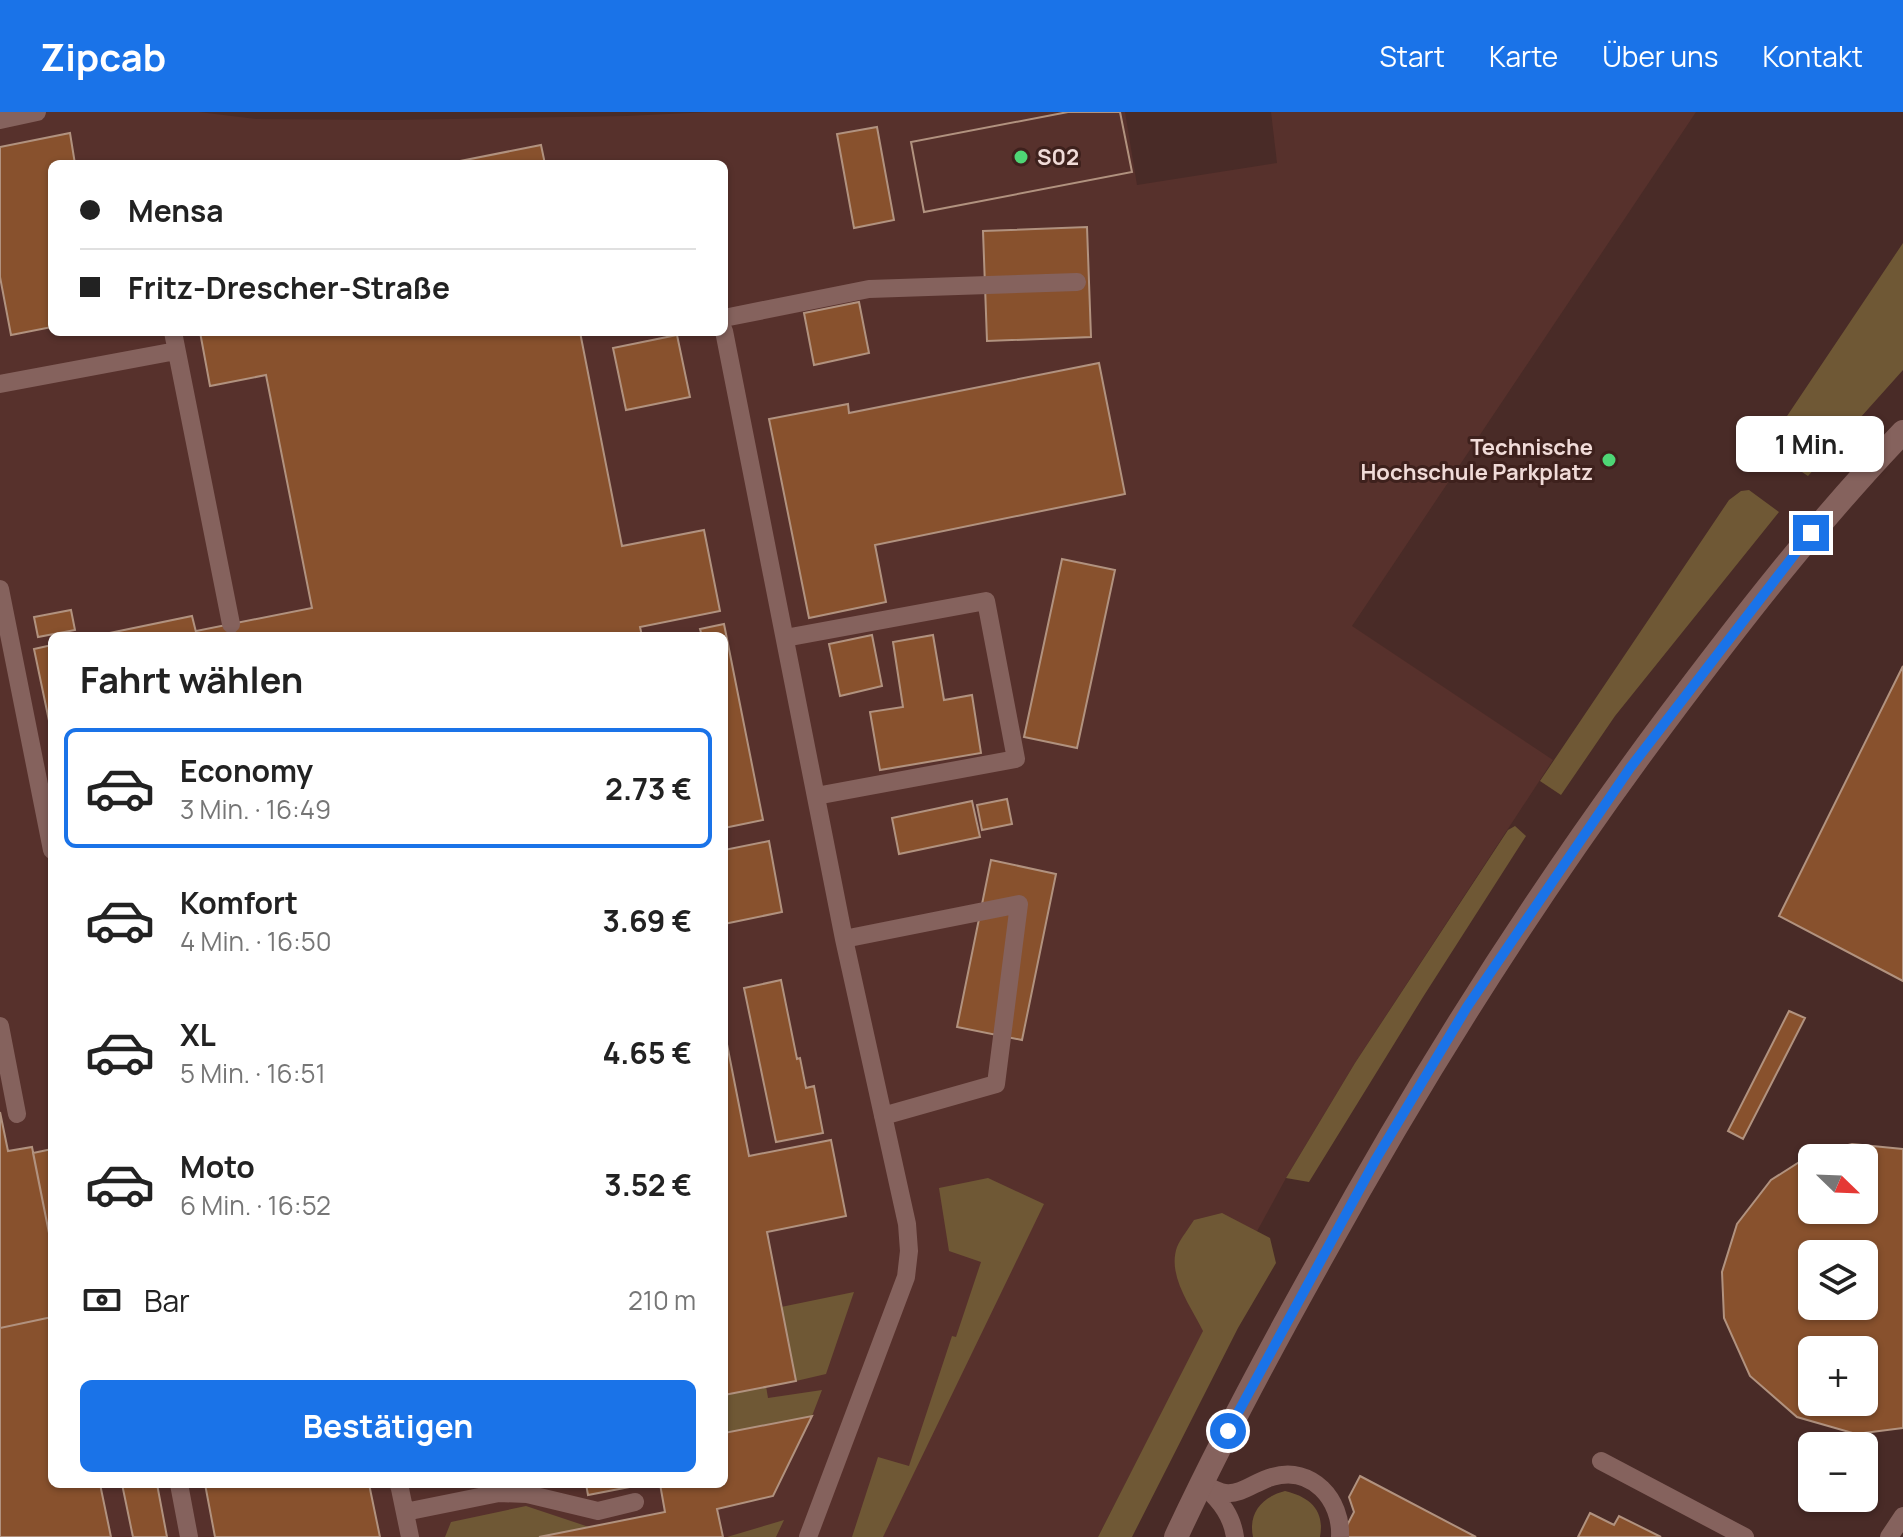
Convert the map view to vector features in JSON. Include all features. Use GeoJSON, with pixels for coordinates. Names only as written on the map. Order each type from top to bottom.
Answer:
{"type":"FeatureCollection","features":[{"type":"Feature","properties":{"kind":"street"},"geometry":{"type":"LineString","coordinates":[[1176,1537],[1201,1483],[1331,1238],[1467,1007],[1612,793],[1723,644],[1826,515],[1903,432]]}},
{"type":"Feature","properties":{"kind":"lane"},"geometry":{"type":"LineString","coordinates":[[0,120],[37,112]]}},
{"type":"Feature","properties":{"kind":"lane"},"geometry":{"type":"LineString","coordinates":[[728,317],[869,289],[1077,282]]}},
{"type":"Feature","properties":{"kind":"lane"},"geometry":{"type":"LineString","coordinates":[[725,336],[844,939],[907,1224],[909,1251],[906,1277],[808,1537]]}},
{"type":"Feature","properties":{"kind":"lane"},"geometry":{"type":"LineString","coordinates":[[0,384],[174,341],[231,624]]}},
{"type":"Feature","properties":{"kind":"lane"},"geometry":{"type":"LineString","coordinates":[[0,589],[48,830]]}},
{"type":"Feature","properties":{"kind":"lane"},"geometry":{"type":"LineString","coordinates":[[785,638],[986,601],[1016,759],[816,796]]}},
{"type":"Feature","properties":{"kind":"lane"},"geometry":{"type":"LineString","coordinates":[[844,939],[1019,904],[996,1084],[883,1116]]}},
{"type":"Feature","properties":{"kind":"lane"},"geometry":{"type":"LineString","coordinates":[[0,1026],[17,1114]]}},
{"type":"Feature","properties":{"kind":"lane"},"geometry":{"type":"LineString","coordinates":[[1601,1461],[1745,1537]]}},
{"type":"Feature","properties":{"kind":"lane"},"geometry":{"type":"LineString","coordinates":[[1201,1483],[1225,1493],[1250,1488],[1268,1478],[1286,1474],[1317,1483],[1329,1496],[1340,1521],[1340,1537]]}},
{"type":"Feature","properties":{"kind":"lane"},"geometry":{"type":"LineString","coordinates":[[1201,1483],[1221,1502],[1233,1523],[1235,1537]]}},
{"type":"Feature","properties":{"kind":"lane"},"geometry":{"type":"LineString","coordinates":[[180,1488],[189,1537]]}},
{"type":"Feature","properties":{"kind":"lane"},"geometry":{"type":"LineString","coordinates":[[400,1488],[410,1537]]}},
{"type":"Feature","properties":{"kind":"lane"},"geometry":{"type":"LineString","coordinates":[[405,1512],[499,1493],[527,1494],[598,1511],[635,1502]]}},
{"type":"Feature","properties":{"kind":"lane"},"geometry":{"type":"LineString","coordinates":[[1889,1537],[1903,1516]]}},
{"type":"Feature","properties":{"kind":"shaded area"},"geometry":{"type":"Polygon","coordinates":[[[0,112],[199,112],[257,119],[388,120],[710,112],[1125,112],[1137,185],[1277,163],[1271,112],[1696,112],[1352,626],[1553,760],[1355,1063],[1286,1178],[1098,1537],[0,1537],[0,112]]]}},
{"type":"Feature","properties":{"kind":"shaded area"},"geometry":{"type":"Polygon","coordinates":[[[1903,243],[1903,370],[1808,476],[1780,453],[1777,431],[1903,243]]]}},
{"type":"Feature","properties":{"kind":"shaded area"},"geometry":{"type":"Polygon","coordinates":[[[1749,490],[1779,512],[1615,716],[1561,795],[1540,781],[1729,500],[1741,491],[1749,490]]]}},
{"type":"Feature","properties":{"kind":"shaded area"},"geometry":{"type":"Polygon","coordinates":[[[1515,826],[1526,836],[1309,1182],[1286,1178],[1355,1063],[1508,830],[1515,826]]]}},
{"type":"Feature","properties":{"kind":"shaded area"},"geometry":{"type":"Polygon","coordinates":[[[988,1178],[1044,1204],[883,1537],[852,1537],[878,1457],[909,1466],[952,1336],[956,1337],[981,1262],[949,1251],[939,1188],[988,1178]]]}},
{"type":"Feature","properties":{"kind":"shaded area"},"geometry":{"type":"Polygon","coordinates":[[[1222,1213],[1270,1238],[1276,1263],[1238,1328],[1132,1537],[1098,1537],[1203,1331],[1178,1280],[1175,1269],[1177,1247],[1194,1220],[1222,1213]]]}},
{"type":"Feature","properties":{"kind":"shaded area"},"geometry":{"type":"Polygon","coordinates":[[[854,1292],[826,1374],[796,1381],[781,1307],[854,1292]]]}},
{"type":"Feature","properties":{"kind":"shaded area"},"geometry":{"type":"Polygon","coordinates":[[[766,1386],[768,1398],[822,1390],[812,1416],[728,1432],[728,1394],[766,1386]]]}},
{"type":"Feature","properties":{"kind":"shaded area"},"geometry":{"type":"Polygon","coordinates":[[[1285,1491],[1302,1497],[1314,1506],[1320,1519],[1320,1537],[1253,1537],[1253,1521],[1258,1507],[1270,1497],[1285,1491]]]}},
{"type":"Feature","properties":{"kind":"shaded area"},"geometry":{"type":"Polygon","coordinates":[[[526,1506],[589,1527],[539,1537],[445,1537],[451,1522],[526,1506]]]}},
{"type":"Feature","properties":{"kind":"shaded area"},"geometry":{"type":"Polygon","coordinates":[[[784,1520],[776,1537],[727,1537],[784,1520]]]}},
{"type":"Feature","properties":{"kind":"building","name":"S02"},"geometry":{"type":"Polygon","coordinates":[[[1068,112],[1120,112],[1132,172],[924,212],[911,142],[1068,112]]]}},
{"type":"Feature","properties":{"kind":"building","name":"S02"},"geometry":{"type":"Polygon","coordinates":[[[1068,112],[1120,112],[1132,172],[924,212],[911,142],[1068,112]]]}},
{"type":"Feature","properties":{"kind":"building"},"geometry":{"type":"Polygon","coordinates":[[[877,127],[894,220],[854,228],[837,134],[877,127]]]}},
{"type":"Feature","properties":{"kind":"building"},"geometry":{"type":"Polygon","coordinates":[[[70,133],[74,160],[48,160],[48,328],[11,335],[0,277],[0,147],[70,133]]]}},
{"type":"Feature","properties":{"kind":"building"},"geometry":{"type":"Polygon","coordinates":[[[541,145],[544,160],[465,160],[541,145]]]}},
{"type":"Feature","properties":{"kind":"building"},"geometry":{"type":"Polygon","coordinates":[[[1087,227],[1091,337],[987,341],[983,231],[1087,227]]]}},
{"type":"Feature","properties":{"kind":"building"},"geometry":{"type":"Polygon","coordinates":[[[859,302],[869,353],[814,365],[804,313],[859,302]]]}},
{"type":"Feature","properties":{"kind":"building"},"geometry":{"type":"Polygon","coordinates":[[[201,336],[581,336],[622,546],[704,530],[720,611],[640,627],[641,632],[196,632],[312,608],[266,375],[210,386],[201,336]]]}},
{"type":"Feature","properties":{"kind":"building"},"geometry":{"type":"Polygon","coordinates":[[[677,336],[690,397],[626,410],[613,348],[677,336]]]}},
{"type":"Feature","properties":{"kind":"building"},"geometry":{"type":"Polygon","coordinates":[[[1099,363],[1125,494],[875,545],[886,602],[809,618],[769,419],[848,404],[849,413],[1099,363]]]}},
{"type":"Feature","properties":{"kind":"building"},"geometry":{"type":"Polygon","coordinates":[[[1062,559],[1115,570],[1077,748],[1024,737],[1062,559]]]}},
{"type":"Feature","properties":{"kind":"building"},"geometry":{"type":"Polygon","coordinates":[[[71,610],[75,630],[48,632],[48,635],[38,637],[34,617],[71,610]]]}},
{"type":"Feature","properties":{"kind":"building"},"geometry":{"type":"Polygon","coordinates":[[[192,616],[196,632],[114,632],[192,616]]]}},
{"type":"Feature","properties":{"kind":"building"},"geometry":{"type":"Polygon","coordinates":[[[724,624],[726,632],[701,632],[700,629],[724,624]]]}},
{"type":"Feature","properties":{"kind":"building"},"geometry":{"type":"Polygon","coordinates":[[[872,635],[882,686],[840,696],[829,644],[872,635]]]}},
{"type":"Feature","properties":{"kind":"building"},"geometry":{"type":"Polygon","coordinates":[[[933,635],[944,700],[972,695],[981,753],[880,770],[870,712],[903,707],[893,642],[933,635]]]}},
{"type":"Feature","properties":{"kind":"building"},"geometry":{"type":"Polygon","coordinates":[[[728,644],[763,820],[728,827],[728,644]]]}},
{"type":"Feature","properties":{"kind":"building"},"geometry":{"type":"Polygon","coordinates":[[[48,646],[48,716],[34,649],[48,646]]]}},
{"type":"Feature","properties":{"kind":"building"},"geometry":{"type":"Polygon","coordinates":[[[1903,666],[1903,981],[1779,916],[1903,666]]]}},
{"type":"Feature","properties":{"kind":"building"},"geometry":{"type":"Polygon","coordinates":[[[1007,799],[1012,824],[982,830],[977,805],[1007,799]]]}},
{"type":"Feature","properties":{"kind":"building"},"geometry":{"type":"Polygon","coordinates":[[[972,801],[980,837],[899,854],[892,818],[972,801]]]}},
{"type":"Feature","properties":{"kind":"building"},"geometry":{"type":"Polygon","coordinates":[[[769,841],[782,912],[728,923],[728,849],[769,841]]]}},
{"type":"Feature","properties":{"kind":"building"},"geometry":{"type":"Polygon","coordinates":[[[991,860],[1056,874],[1022,1040],[957,1027],[991,860]]]}},
{"type":"Feature","properties":{"kind":"building"},"geometry":{"type":"Polygon","coordinates":[[[781,980],[797,1059],[800,1058],[806,1088],[814,1086],[823,1133],[776,1142],[744,988],[781,980]]]}},
{"type":"Feature","properties":{"kind":"building"},"geometry":{"type":"Polygon","coordinates":[[[1789,1011],[1805,1018],[1743,1139],[1728,1131],[1789,1011]]]}},
{"type":"Feature","properties":{"kind":"building"},"geometry":{"type":"Polygon","coordinates":[[[728,1049],[749,1156],[831,1140],[846,1216],[767,1232],[796,1381],[728,1394],[728,1049]]]}},
{"type":"Feature","properties":{"kind":"building"},"geometry":{"type":"Polygon","coordinates":[[[0,1112],[8,1151],[32,1147],[48,1228],[48,1318],[0,1328],[0,1112]]]}},
{"type":"Feature","properties":{"kind":"building"},"geometry":{"type":"Polygon","coordinates":[[[1878,1147],[1903,1149],[1903,1428],[1849,1432],[1797,1417],[1750,1376],[1724,1318],[1722,1272],[1737,1224],[1771,1180],[1798,1163],[1798,1224],[1878,1224],[1878,1147]]]}},
{"type":"Feature","properties":{"kind":"building"},"geometry":{"type":"Polygon","coordinates":[[[48,1150],[48,1228],[33,1153],[48,1150]]]}},
{"type":"Feature","properties":{"kind":"building"},"geometry":{"type":"Polygon","coordinates":[[[48,1318],[48,1488],[101,1488],[111,1537],[0,1537],[0,1328],[48,1318]]]}},
{"type":"Feature","properties":{"kind":"building"},"geometry":{"type":"Polygon","coordinates":[[[812,1416],[773,1496],[717,1509],[723,1537],[539,1537],[665,1512],[661,1488],[728,1488],[728,1432],[812,1416]]]}},
{"type":"Feature","properties":{"kind":"building"},"geometry":{"type":"Polygon","coordinates":[[[1360,1476],[1476,1537],[1341,1537],[1354,1512],[1349,1497],[1360,1476]]]}},
{"type":"Feature","properties":{"kind":"building"},"geometry":{"type":"Polygon","coordinates":[[[123,1488],[158,1488],[167,1537],[133,1537],[123,1488]]]}},
{"type":"Feature","properties":{"kind":"building"},"geometry":{"type":"Polygon","coordinates":[[[206,1488],[370,1488],[380,1537],[215,1537],[206,1488]]]}},
{"type":"Feature","properties":{"kind":"building"},"geometry":{"type":"Polygon","coordinates":[[[587,1488],[624,1488],[588,1495],[587,1488]]]}},
{"type":"Feature","properties":{"kind":"building"},"geometry":{"type":"Polygon","coordinates":[[[1590,1513],[1614,1525],[1619,1516],[1661,1537],[1578,1537],[1590,1513]]]}},
{"type":"Feature","properties":{"kind":"place","name":"S02"},"geometry":{"type":"Point","coordinates":[1021,157]}},
{"type":"Feature","properties":{"kind":"place","name":"Technische Hochschule Parkplatz"},"geometry":{"type":"Point","coordinates":[1609,460]}},
{"type":"Feature","properties":{"kind":"route"},"geometry":{"type":"LineString","coordinates":[[1228,1431],[1376,1159],[1467,1007],[1630,768],[1811,533]]}}]}
